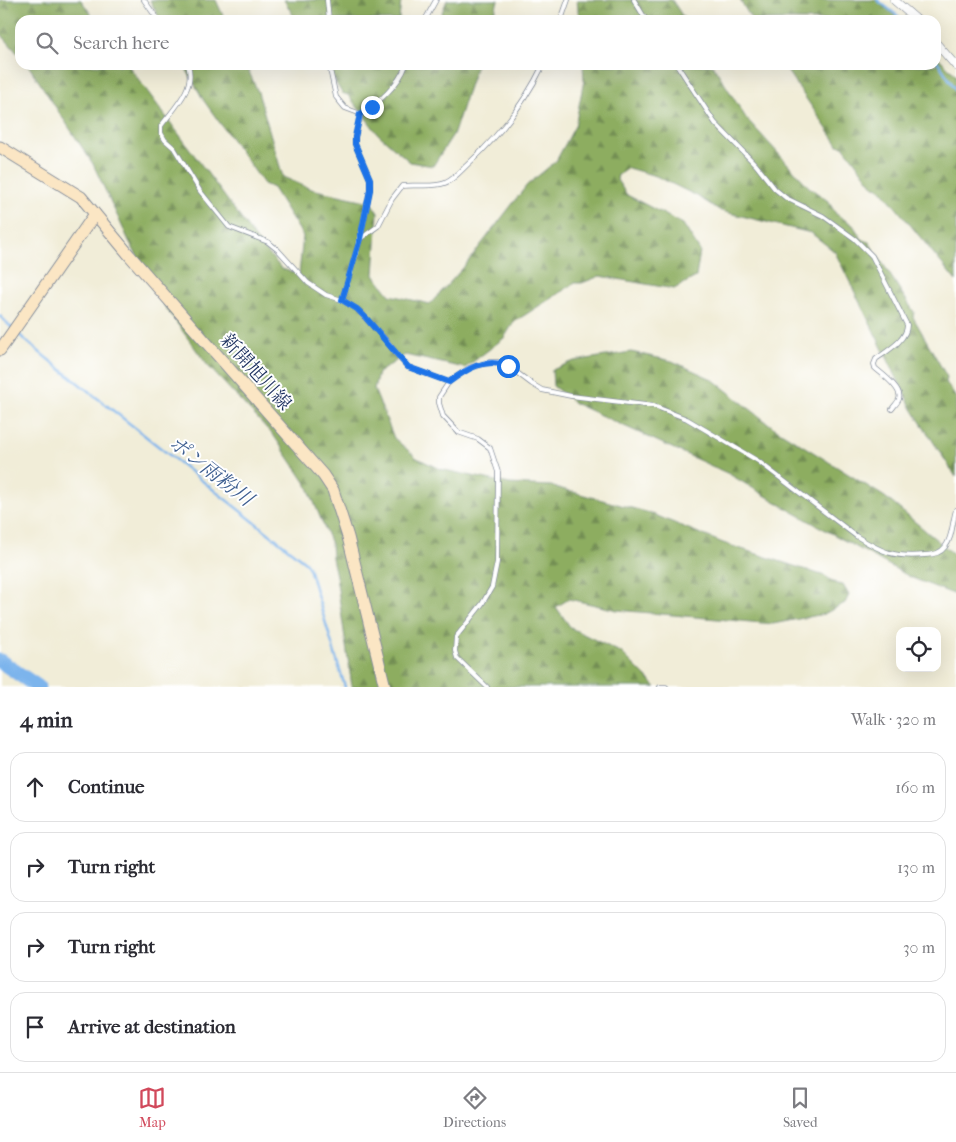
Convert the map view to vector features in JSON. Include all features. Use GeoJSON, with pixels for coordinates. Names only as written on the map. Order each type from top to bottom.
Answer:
{"type":"FeatureCollection","features":[{"type":"Feature","properties":{"kind":"main road","name":"新開旭川線"},"geometry":{"type":"LineString","coordinates":[[0,147],[81,197],[130,256],[323,475],[333,490],[348,537],[385,687]]}},
{"type":"Feature","properties":{"kind":"main road"},"geometry":{"type":"LineString","coordinates":[[0,350],[95,214]]}},
{"type":"Feature","properties":{"kind":"street"},"geometry":{"type":"LineString","coordinates":[[894,0],[911,15]]}},
{"type":"Feature","properties":{"kind":"street"},"geometry":{"type":"LineString","coordinates":[[941,50],[956,66]]}},
{"type":"Feature","properties":{"kind":"lane"},"geometry":{"type":"LineString","coordinates":[[144,0],[154,15]]}},
{"type":"Feature","properties":{"kind":"lane"},"geometry":{"type":"LineString","coordinates":[[327,0],[328,15]]}},
{"type":"Feature","properties":{"kind":"lane"},"geometry":{"type":"LineString","coordinates":[[427,15],[436,0]]}},
{"type":"Feature","properties":{"kind":"lane"},"geometry":{"type":"LineString","coordinates":[[563,15],[568,0]]}},
{"type":"Feature","properties":{"kind":"lane"},"geometry":{"type":"LineString","coordinates":[[634,0],[643,15]]}},
{"type":"Feature","properties":{"kind":"lane"},"geometry":{"type":"LineString","coordinates":[[189,70],[191,77],[188,88],[161,126],[161,133],[165,140],[174,148],[200,191],[229,227],[268,242],[278,250],[308,283],[326,295],[342,300],[357,309],[408,367],[449,382]]}},
{"type":"Feature","properties":{"kind":"lane"},"geometry":{"type":"LineString","coordinates":[[330,70],[336,96],[345,108],[360,114]]}},
{"type":"Feature","properties":{"kind":"lane"},"geometry":{"type":"LineString","coordinates":[[342,300],[360,239],[370,190],[370,179],[355,144],[360,114],[381,99],[404,70]]}},
{"type":"Feature","properties":{"kind":"lane"},"geometry":{"type":"LineString","coordinates":[[360,239],[378,226],[392,199],[402,186],[444,183],[476,157],[523,103],[540,70]]}},
{"type":"Feature","properties":{"kind":"lane"},"geometry":{"type":"LineString","coordinates":[[680,70],[715,123],[756,165],[775,189],[786,198],[823,216],[855,238],[872,256],[907,325],[907,332],[874,364],[875,368],[900,392],[900,398],[892,409]]}},
{"type":"Feature","properties":{"kind":"lane"},"geometry":{"type":"LineString","coordinates":[[487,687],[457,658],[455,651],[456,637],[488,596],[492,587],[497,562],[498,472],[490,448],[478,439],[458,432],[444,416],[439,403],[439,397],[449,382],[469,368],[490,362],[499,362],[508,366],[542,390],[571,396],[654,406],[705,429],[758,461],[856,536],[872,546],[893,555],[905,557],[931,555],[945,548],[950,539],[956,510]]}},
{"type":"Feature","properties":{"kind":"lane"},"geometry":{"type":"LineString","coordinates":[[660,687],[666,687]]}},
{"type":"Feature","properties":{"kind":"green space"},"geometry":{"type":"Polygon","coordinates":[[[0,0],[81,0],[92,15],[15,15],[15,50],[0,33],[0,0]]]}},
{"type":"Feature","properties":{"kind":"green space"},"geometry":{"type":"Polygon","coordinates":[[[150,0],[216,0],[223,15],[158,15],[150,0]]]}},
{"type":"Feature","properties":{"kind":"green space"},"geometry":{"type":"Polygon","coordinates":[[[284,0],[401,0],[400,15],[293,15],[284,0]]]}},
{"type":"Feature","properties":{"kind":"green space"},"geometry":{"type":"Polygon","coordinates":[[[447,0],[498,0],[494,15],[441,15],[447,0]]]}},
{"type":"Feature","properties":{"kind":"green space"},"geometry":{"type":"Polygon","coordinates":[[[577,0],[672,0],[682,15],[578,15],[577,0]]]}},
{"type":"Feature","properties":{"kind":"green space"},"geometry":{"type":"Polygon","coordinates":[[[740,0],[878,0],[894,15],[749,15],[740,0]]]}},
{"type":"Feature","properties":{"kind":"green space"},"geometry":{"type":"Polygon","coordinates":[[[941,60],[956,75],[956,281],[880,188],[874,187],[843,146],[838,145],[786,70],[941,70],[941,60]]]}},
{"type":"Feature","properties":{"kind":"green space"},"geometry":{"type":"Polygon","coordinates":[[[31,70],[132,70],[256,239],[282,269],[299,274],[303,236],[273,188],[264,184],[204,101],[187,70],[248,70],[258,92],[283,177],[311,189],[371,202],[378,213],[374,275],[390,295],[430,304],[463,268],[527,185],[556,161],[575,126],[584,80],[583,70],[716,70],[746,118],[809,187],[828,201],[836,214],[853,225],[862,239],[869,242],[914,312],[913,317],[947,377],[946,382],[956,398],[956,477],[912,409],[835,252],[811,233],[721,211],[697,196],[656,176],[628,168],[618,175],[617,180],[627,195],[683,224],[700,251],[696,277],[674,289],[600,276],[582,283],[575,283],[514,322],[504,338],[465,368],[405,355],[378,373],[374,389],[394,438],[417,458],[440,469],[510,484],[551,486],[650,513],[723,543],[825,576],[837,584],[843,585],[849,595],[845,603],[824,614],[773,624],[617,610],[569,599],[556,607],[571,628],[622,653],[656,687],[352,687],[331,544],[307,485],[274,436],[208,366],[165,307],[129,241],[93,164],[31,70]]]}},
{"type":"Feature","properties":{"kind":"green space"},"geometry":{"type":"Polygon","coordinates":[[[328,70],[474,70],[454,133],[433,166],[410,162],[378,134],[348,95],[342,93],[328,70]]]}},
{"type":"Feature","properties":{"kind":"green space"},"geometry":{"type":"Polygon","coordinates":[[[631,352],[672,361],[712,379],[773,427],[885,497],[956,556],[956,595],[912,578],[729,474],[576,404],[553,386],[552,370],[574,361],[631,352]]]}},
{"type":"Feature","properties":{"kind":"waterway"},"geometry":{"type":"LineString","coordinates":[[877,0],[896,15]]}},
{"type":"Feature","properties":{"kind":"waterway"},"geometry":{"type":"LineString","coordinates":[[941,67],[956,90]]}},
{"type":"Feature","properties":{"kind":"waterway","name":"ポン雨粉川"},"geometry":{"type":"LineString","coordinates":[[0,316],[12,328]]}},
{"type":"Feature","properties":{"kind":"waterway","name":"ポン雨粉川"},"geometry":{"type":"LineString","coordinates":[[16,332],[305,562],[309,568],[345,687]]}},
{"type":"Feature","properties":{"kind":"waterway"},"geometry":{"type":"LineString","coordinates":[[0,661],[38,687]]}},
{"type":"Feature","properties":{"kind":"route"},"geometry":{"type":"LineString","coordinates":[[372,107],[360,114],[355,137],[355,144],[361,154],[370,179],[370,190],[360,239],[342,300],[357,309],[366,318],[408,367],[438,379],[449,382],[469,368],[490,362],[499,362],[508,366]]}}]}
